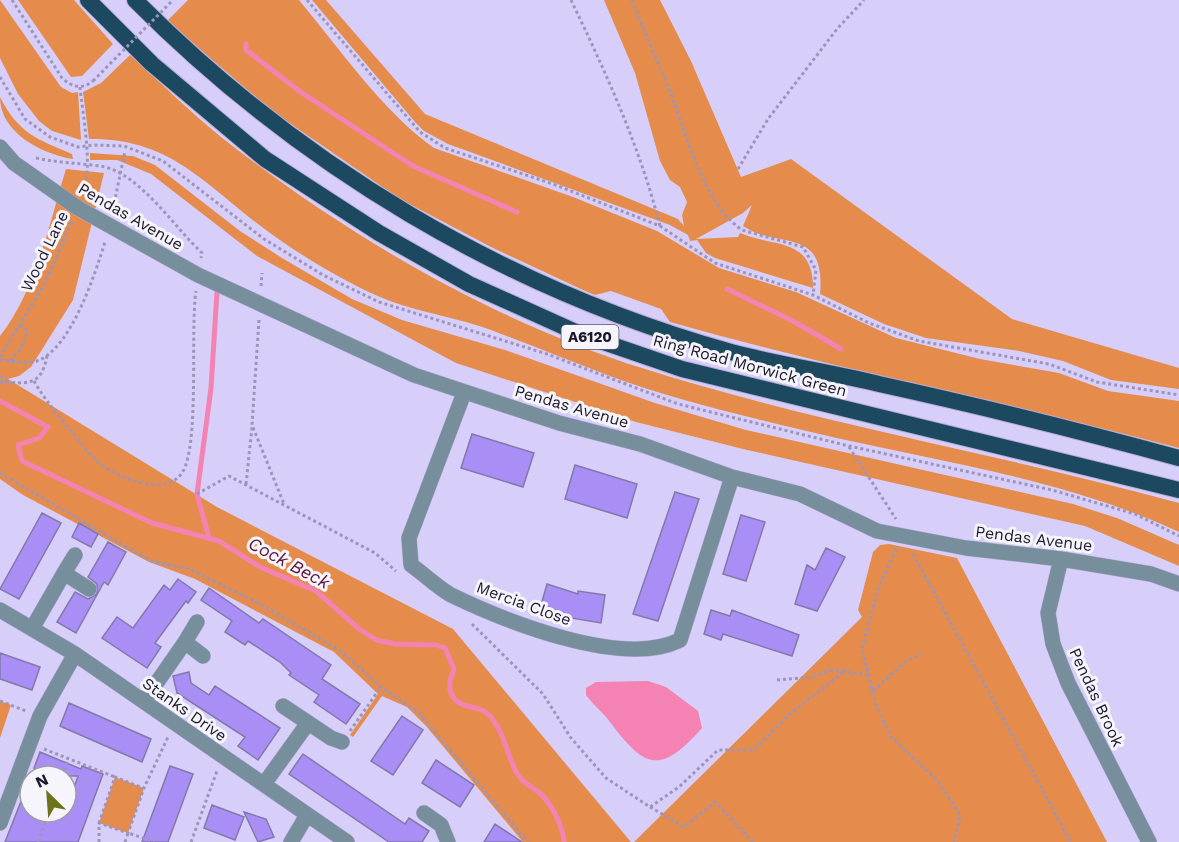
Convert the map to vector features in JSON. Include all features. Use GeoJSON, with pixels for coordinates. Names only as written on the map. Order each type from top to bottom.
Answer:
{"type":"FeatureCollection","features":[{"type":"Feature","properties":{"kind":"highway","name":"Ring Road Morwick Green"},"geometry":{"type":"LineString","coordinates":[[88,0],[152,64],[264,159],[379,233],[469,284],[580,334],[682,369],[1179,490]]}},
{"type":"Feature","properties":{"kind":"highway","name":"Ring Road Morwick Green"},"geometry":{"type":"LineString","coordinates":[[135,0],[220,81],[315,155],[389,203],[464,246],[566,293],[644,324],[733,352],[890,386],[1179,458]]}},
{"type":"Feature","properties":{"kind":"street","name":"Pendas Avenue"},"geometry":{"type":"LineString","coordinates":[[0,147],[14,164],[78,208],[198,275],[414,375],[559,423],[640,444],[732,477],[800,494],[877,531],[966,548],[1061,559],[1151,574],[1179,584]]}},
{"type":"Feature","properties":{"kind":"street","name":"Mercia Close"},"geometry":{"type":"LineString","coordinates":[[464,393],[409,538],[411,565],[449,594],[528,627],[578,642],[619,648],[667,646],[680,640],[732,477]]}},
{"type":"Feature","properties":{"kind":"street"},"geometry":{"type":"LineString","coordinates":[[33,627],[75,555]]}},
{"type":"Feature","properties":{"kind":"street","name":"Pendas Brook"},"geometry":{"type":"LineString","coordinates":[[1061,559],[1048,613],[1053,644],[1068,683],[1149,842]]}},
{"type":"Feature","properties":{"kind":"street"},"geometry":{"type":"LineString","coordinates":[[64,573],[89,589]]}},
{"type":"Feature","properties":{"kind":"street","name":"Stanks Drive"},"geometry":{"type":"LineString","coordinates":[[0,610],[33,627],[75,654],[347,842]]}},
{"type":"Feature","properties":{"kind":"street"},"geometry":{"type":"LineString","coordinates":[[144,702],[197,622]]}},
{"type":"Feature","properties":{"kind":"street"},"geometry":{"type":"LineString","coordinates":[[185,642],[203,656]]}},
{"type":"Feature","properties":{"kind":"street"},"geometry":{"type":"LineString","coordinates":[[0,823],[40,716],[75,654]]}},
{"type":"Feature","properties":{"kind":"street"},"geometry":{"type":"LineString","coordinates":[[283,705],[308,723],[342,742]]}},
{"type":"Feature","properties":{"kind":"street"},"geometry":{"type":"LineString","coordinates":[[264,784],[308,723]]}},
{"type":"Feature","properties":{"kind":"street"},"geometry":{"type":"LineString","coordinates":[[424,813],[441,825],[453,839]]}},
{"type":"Feature","properties":{"kind":"street"},"geometry":{"type":"LineString","coordinates":[[291,842],[307,815]]}},
{"type":"Feature","properties":{"kind":"path"},"geometry":{"type":"LineString","coordinates":[[12,0],[62,78],[70,85],[80,87],[93,81],[173,0]]}},
{"type":"Feature","properties":{"kind":"path"},"geometry":{"type":"LineString","coordinates":[[307,0],[420,132],[446,148],[553,184],[660,226],[715,263],[813,295],[869,323],[919,341],[1049,364],[1121,387],[1179,395]]}},
{"type":"Feature","properties":{"kind":"path"},"geometry":{"type":"LineString","coordinates":[[571,0],[631,133],[649,184],[660,226]]}},
{"type":"Feature","properties":{"kind":"path"},"geometry":{"type":"LineString","coordinates":[[632,0],[688,142],[715,201],[729,219],[742,230],[803,247],[816,270],[813,295]]}},
{"type":"Feature","properties":{"kind":"path"},"geometry":{"type":"LineString","coordinates":[[738,169],[768,119],[837,29],[864,0]]}},
{"type":"Feature","properties":{"kind":"path"},"geometry":{"type":"LineString","coordinates":[[0,77],[18,110],[35,128],[73,147],[124,146],[163,162],[264,239],[324,275],[379,302],[547,354],[678,404],[849,446],[1052,490],[1135,514],[1179,536]]}},
{"type":"Feature","properties":{"kind":"path","name":"Wood Lane"},"geometry":{"type":"LineString","coordinates":[[0,358],[45,282],[78,208],[87,181],[80,87]]}},
{"type":"Feature","properties":{"kind":"path"},"geometry":{"type":"LineString","coordinates":[[0,382],[23,385],[34,381],[45,369],[48,356],[66,332],[89,293],[122,175],[125,151]]}},
{"type":"Feature","properties":{"kind":"path"},"geometry":{"type":"LineString","coordinates":[[28,152],[36,158],[101,166],[130,179],[202,253],[193,312],[192,420],[188,456],[182,473],[171,483],[159,486],[112,473],[86,452],[42,396],[34,381]]}},
{"type":"Feature","properties":{"kind":"path"},"geometry":{"type":"LineString","coordinates":[[246,484],[262,273]]}},
{"type":"Feature","properties":{"kind":"path"},"geometry":{"type":"LineString","coordinates":[[10,361],[20,350],[28,331],[19,324]]}},
{"type":"Feature","properties":{"kind":"path"},"geometry":{"type":"LineString","coordinates":[[0,358],[10,361],[35,362],[48,356]]}},
{"type":"Feature","properties":{"kind":"path"},"geometry":{"type":"LineString","coordinates":[[0,375],[10,383]]}},
{"type":"Feature","properties":{"kind":"path"},"geometry":{"type":"LineString","coordinates":[[252,425],[284,504]]}},
{"type":"Feature","properties":{"kind":"path"},"geometry":{"type":"LineString","coordinates":[[849,446],[893,513],[902,535],[1071,842]]}},
{"type":"Feature","properties":{"kind":"path"},"geometry":{"type":"LineString","coordinates":[[0,473],[151,561],[189,569],[260,604],[341,651],[381,687],[419,712],[528,842]]}},
{"type":"Feature","properties":{"kind":"path"},"geometry":{"type":"LineString","coordinates":[[197,494],[229,476],[375,553],[401,575]]}},
{"type":"Feature","properties":{"kind":"path"},"geometry":{"type":"LineString","coordinates":[[902,535],[878,589],[865,629],[862,649],[873,692],[891,737],[937,780],[960,815],[954,842]]}},
{"type":"Feature","properties":{"kind":"path"},"geometry":{"type":"LineString","coordinates":[[472,623],[543,694],[572,738],[606,777],[684,827],[715,802],[753,842]]}},
{"type":"Feature","properties":{"kind":"path"},"geometry":{"type":"LineString","coordinates":[[873,692],[906,661],[921,654]]}},
{"type":"Feature","properties":{"kind":"path"},"geometry":{"type":"LineString","coordinates":[[777,680],[812,677],[832,670],[846,670],[868,675]]}},
{"type":"Feature","properties":{"kind":"path"},"geometry":{"type":"LineString","coordinates":[[650,807],[680,787],[718,750],[754,750],[790,714],[846,670]]}},
{"type":"Feature","properties":{"kind":"path"},"geometry":{"type":"LineString","coordinates":[[342,742],[381,687]]}},
{"type":"Feature","properties":{"kind":"path"},"geometry":{"type":"LineString","coordinates":[[0,701],[40,716]]}},
{"type":"Feature","properties":{"kind":"path"},"geometry":{"type":"LineString","coordinates":[[124,842],[144,788],[174,723]]}},
{"type":"Feature","properties":{"kind":"path"},"geometry":{"type":"LineString","coordinates":[[29,744],[144,788]]}},
{"type":"Feature","properties":{"kind":"path"},"geometry":{"type":"LineString","coordinates":[[191,842],[223,757]]}},
{"type":"Feature","properties":{"kind":"path"},"geometry":{"type":"LineString","coordinates":[[66,764],[68,759]]}},
{"type":"Feature","properties":{"kind":"path"},"geometry":{"type":"LineString","coordinates":[[99,842],[99,823],[115,777]]}},
{"type":"Feature","properties":{"kind":"path"},"geometry":{"type":"LineString","coordinates":[[99,823],[155,842]]}},
{"type":"Feature","properties":{"kind":"path"},"geometry":{"type":"LineString","coordinates":[[34,835],[39,840],[45,824]]}},
{"type":"Feature","properties":{"kind":"shaded area"},"geometry":{"type":"Polygon","coordinates":[[[0,0],[61,87],[72,93],[78,92],[81,140],[52,131],[39,121],[18,94],[0,58],[0,0]]]}},
{"type":"Feature","properties":{"kind":"shaded area"},"geometry":{"type":"Polygon","coordinates":[[[18,0],[74,0],[113,44],[82,76],[71,77],[18,0]]]}},
{"type":"Feature","properties":{"kind":"shaded area"},"geometry":{"type":"Polygon","coordinates":[[[188,0],[299,0],[346,59],[397,117],[434,148],[573,197],[657,231],[719,268],[796,292],[896,338],[980,359],[1059,373],[1108,391],[1179,401],[1179,448],[733,339],[670,322],[661,309],[611,291],[595,295],[583,290],[491,247],[400,199],[272,111],[167,21],[188,0]]]}},
{"type":"Feature","properties":{"kind":"shaded area"},"geometry":{"type":"Polygon","coordinates":[[[312,0],[326,0],[425,114],[678,219],[684,226],[682,215],[687,202],[680,187],[670,180],[660,161],[635,73],[604,0],[660,0],[691,61],[741,177],[791,159],[1012,319],[1179,368],[1179,389],[1111,380],[1063,361],[1019,351],[926,338],[884,324],[820,294],[820,272],[808,248],[757,233],[743,226],[752,205],[743,213],[696,239],[738,237],[740,233],[790,247],[807,260],[813,288],[715,258],[706,253],[697,240],[690,241],[688,235],[670,225],[448,144],[424,131],[415,122],[312,0]]]}},
{"type":"Feature","properties":{"kind":"shaded area"},"geometry":{"type":"Polygon","coordinates":[[[130,55],[221,137],[318,207],[421,271],[530,326],[586,349],[708,388],[1179,503],[1179,532],[1135,513],[1044,484],[811,432],[682,399],[607,375],[491,330],[402,305],[374,294],[321,267],[287,245],[200,178],[162,154],[116,141],[89,139],[83,92],[101,83],[130,55]]]}},
{"type":"Feature","properties":{"kind":"shaded area"},"geometry":{"type":"Polygon","coordinates":[[[0,97],[14,119],[30,134],[72,154],[73,159],[36,147],[25,140],[7,121],[0,97]]]}},
{"type":"Feature","properties":{"kind":"shaded area"},"geometry":{"type":"Polygon","coordinates":[[[90,153],[133,156],[155,165],[240,231],[282,258],[352,299],[402,320],[505,350],[655,403],[746,430],[1073,504],[1117,518],[1179,545],[1179,566],[1085,526],[743,449],[636,422],[456,363],[257,256],[151,174],[117,160],[90,160],[90,153]]]}},
{"type":"Feature","properties":{"kind":"shaded area"},"geometry":{"type":"Polygon","coordinates":[[[66,169],[104,173],[73,300],[31,367],[19,376],[8,379],[217,507],[453,629],[631,842],[523,842],[426,726],[407,707],[382,696],[353,737],[350,735],[378,694],[334,652],[195,579],[149,562],[23,495],[0,479],[0,336],[12,318],[32,278],[66,169]]]}},
{"type":"Feature","properties":{"kind":"shaded area"},"geometry":{"type":"Polygon","coordinates":[[[889,544],[957,558],[1107,842],[634,842],[862,617],[858,610],[873,552],[880,545],[889,544]]]}},
{"type":"Feature","properties":{"kind":"shaded area"},"geometry":{"type":"Polygon","coordinates":[[[648,681],[666,687],[698,711],[702,728],[688,743],[664,759],[654,760],[644,757],[634,750],[586,695],[586,688],[596,682],[648,681]]]}},
{"type":"Feature","properties":{"kind":"shaded area"},"geometry":{"type":"Polygon","coordinates":[[[0,701],[11,705],[0,738],[0,701]]]}},
{"type":"Feature","properties":{"kind":"shaded area"},"geometry":{"type":"Polygon","coordinates":[[[115,777],[144,788],[128,833],[99,823],[115,777]]]}},
{"type":"Feature","properties":{"kind":"building"},"geometry":{"type":"Polygon","coordinates":[[[472,434],[534,453],[523,487],[461,468],[472,434]]]}},
{"type":"Feature","properties":{"kind":"building"},"geometry":{"type":"Polygon","coordinates":[[[575,465],[637,484],[627,518],[565,499],[575,465]]]}},
{"type":"Feature","properties":{"kind":"building"},"geometry":{"type":"Polygon","coordinates":[[[675,492],[699,499],[658,621],[633,614],[675,492]]]}},
{"type":"Feature","properties":{"kind":"building"},"geometry":{"type":"Polygon","coordinates":[[[42,513],[61,523],[19,599],[0,589],[42,513]]]}},
{"type":"Feature","properties":{"kind":"building"},"geometry":{"type":"Polygon","coordinates":[[[741,515],[765,522],[746,581],[723,574],[741,515]]]}},
{"type":"Feature","properties":{"kind":"building"},"geometry":{"type":"Polygon","coordinates":[[[79,523],[98,534],[91,547],[72,537],[79,523]]]}},
{"type":"Feature","properties":{"kind":"building"},"geometry":{"type":"Polygon","coordinates":[[[108,542],[126,552],[108,585],[104,582],[76,633],[57,622],[75,592],[88,599],[97,594],[97,584],[88,577],[108,542]]]}},
{"type":"Feature","properties":{"kind":"building"},"geometry":{"type":"Polygon","coordinates":[[[826,548],[845,557],[817,611],[795,604],[807,565],[815,570],[826,548]]]}},
{"type":"Feature","properties":{"kind":"building"},"geometry":{"type":"Polygon","coordinates":[[[178,579],[196,592],[188,603],[186,601],[155,643],[161,647],[147,668],[102,638],[117,617],[133,628],[164,585],[170,590],[178,579]]]}},
{"type":"Feature","properties":{"kind":"building"},"geometry":{"type":"Polygon","coordinates":[[[547,584],[578,594],[578,591],[605,595],[601,623],[553,615],[555,610],[541,605],[547,584]]]}},
{"type":"Feature","properties":{"kind":"building"},"geometry":{"type":"Polygon","coordinates":[[[209,588],[259,623],[263,619],[331,665],[322,679],[360,704],[346,724],[314,702],[319,695],[289,675],[291,673],[280,662],[248,641],[245,645],[225,632],[232,621],[201,600],[209,588]]]}},
{"type":"Feature","properties":{"kind":"building"},"geometry":{"type":"Polygon","coordinates":[[[711,610],[730,616],[732,610],[799,635],[792,656],[723,634],[721,640],[704,634],[711,610]]]}},
{"type":"Feature","properties":{"kind":"building"},"geometry":{"type":"Polygon","coordinates":[[[0,653],[40,667],[32,690],[0,679],[0,653]]]}},
{"type":"Feature","properties":{"kind":"building"},"geometry":{"type":"Polygon","coordinates":[[[189,672],[191,683],[209,695],[215,686],[280,728],[258,760],[238,746],[245,737],[177,693],[173,676],[189,672]]]}},
{"type":"Feature","properties":{"kind":"building"},"geometry":{"type":"Polygon","coordinates":[[[69,703],[151,739],[142,762],[60,726],[69,703]]]}},
{"type":"Feature","properties":{"kind":"building"},"geometry":{"type":"Polygon","coordinates":[[[402,716],[423,730],[393,775],[371,761],[402,716]]]}},
{"type":"Feature","properties":{"kind":"building"},"geometry":{"type":"Polygon","coordinates":[[[40,752],[69,764],[36,764],[40,752]]]}},
{"type":"Feature","properties":{"kind":"building"},"geometry":{"type":"Polygon","coordinates":[[[303,754],[405,824],[409,818],[429,831],[422,842],[389,842],[289,774],[303,754]]]}},
{"type":"Feature","properties":{"kind":"building"},"geometry":{"type":"Polygon","coordinates":[[[436,760],[474,785],[460,807],[422,783],[436,760]]]}},
{"type":"Feature","properties":{"kind":"building"},"geometry":{"type":"Polygon","coordinates":[[[82,766],[103,774],[78,842],[5,842],[18,809],[18,824],[78,824],[78,768],[81,769],[82,766]]]}},
{"type":"Feature","properties":{"kind":"building"},"geometry":{"type":"Polygon","coordinates":[[[170,766],[193,774],[168,842],[142,842],[170,766]]]}},
{"type":"Feature","properties":{"kind":"building"},"geometry":{"type":"Polygon","coordinates":[[[212,805],[244,817],[235,840],[204,828],[212,805]]]}},
{"type":"Feature","properties":{"kind":"building"},"geometry":{"type":"Polygon","coordinates":[[[244,812],[266,819],[274,837],[258,842],[244,812]]]}},
{"type":"Feature","properties":{"kind":"building"},"geometry":{"type":"Polygon","coordinates":[[[495,824],[522,842],[484,842],[495,824]]]}},
{"type":"Feature","properties":{"kind":"waterway"},"geometry":{"type":"LineString","coordinates":[[246,44],[246,50],[302,93],[413,166],[517,212]]}},
{"type":"Feature","properties":{"kind":"waterway"},"geometry":{"type":"LineString","coordinates":[[727,289],[795,322],[841,349]]}},
{"type":"Feature","properties":{"kind":"waterway"},"geometry":{"type":"LineString","coordinates":[[209,538],[197,494],[211,388],[217,292]]}},
{"type":"Feature","properties":{"kind":"waterway","name":"Cock Beck"},"geometry":{"type":"LineString","coordinates":[[0,401],[48,427],[39,438],[18,445],[22,461],[152,523],[219,541],[260,567],[316,591],[358,628],[376,640],[395,644],[436,645],[445,648],[454,669],[450,685],[455,700],[481,709],[490,716],[499,730],[518,775],[543,796],[554,811],[564,842]]}}]}
